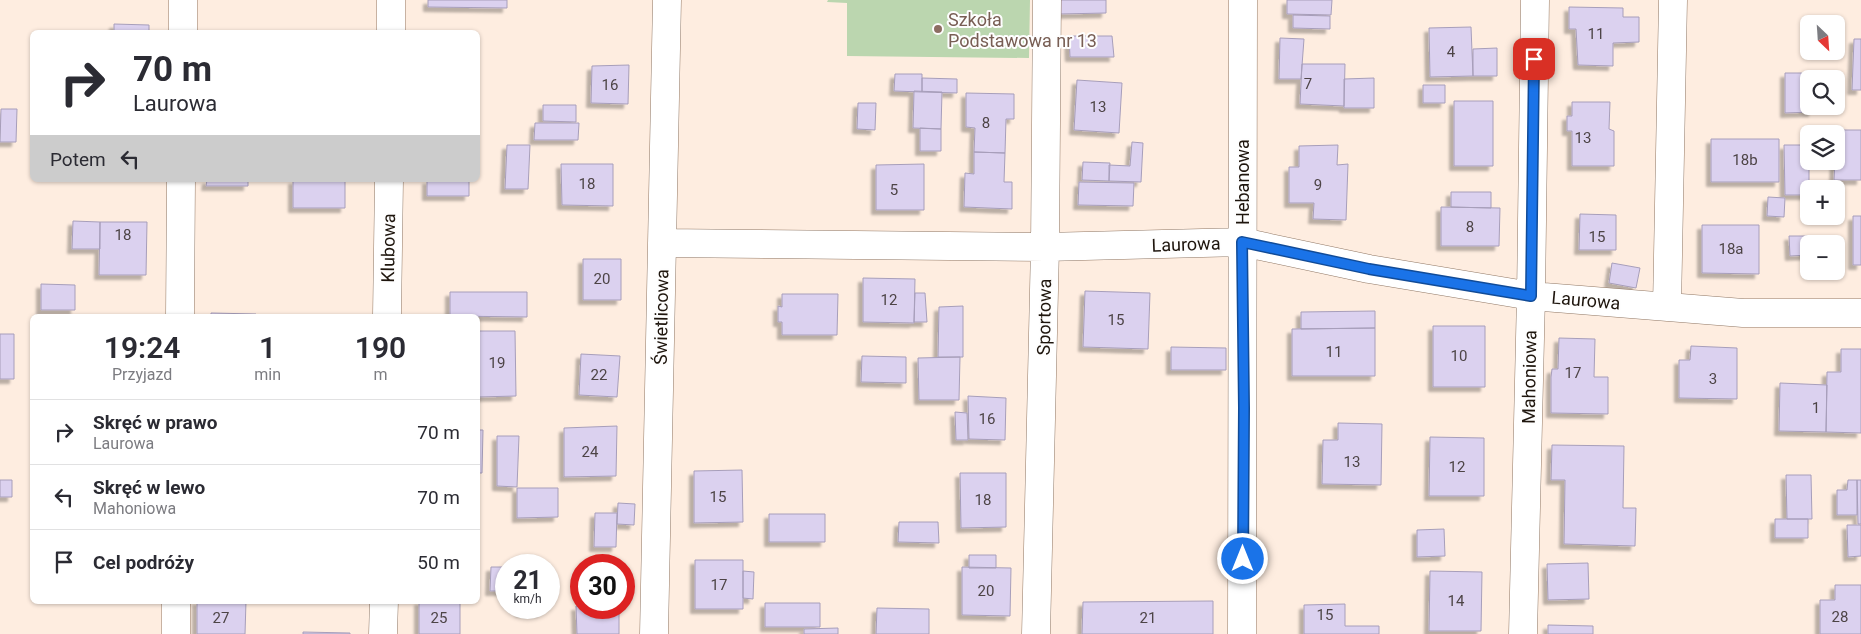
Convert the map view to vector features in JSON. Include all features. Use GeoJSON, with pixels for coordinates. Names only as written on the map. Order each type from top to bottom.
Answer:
{"type":"FeatureCollection","features":[{"type":"Feature","properties":{"kind":"street"},"geometry":{"type":"LineString","coordinates":[[183,30],[184,0]]}},
{"type":"Feature","properties":{"kind":"street"},"geometry":{"type":"LineString","coordinates":[[391,0],[391,30]]}},
{"type":"Feature","properties":{"kind":"street","name":"Świetlicowa"},"geometry":{"type":"LineString","coordinates":[[654,634],[667,0]]}},
{"type":"Feature","properties":{"kind":"street","name":"Sportowa"},"geometry":{"type":"LineString","coordinates":[[1036,634],[1045,248],[1047,0]]}},
{"type":"Feature","properties":{"kind":"street","name":"Hebanowa"},"geometry":{"type":"LineString","coordinates":[[1242,634],[1244,418],[1242,242],[1243,0]]}},
{"type":"Feature","properties":{"kind":"street","name":"Mahoniowa"},"geometry":{"type":"LineString","coordinates":[[1523,634],[1531,296],[1535,0]]}},
{"type":"Feature","properties":{"kind":"street"},"geometry":{"type":"LineString","coordinates":[[1667,307],[1673,0]]}},
{"type":"Feature","properties":{"kind":"street"},"geometry":{"type":"LineString","coordinates":[[180,314],[181,182]]}},
{"type":"Feature","properties":{"kind":"street","name":"Klubowa"},"geometry":{"type":"LineString","coordinates":[[387,314],[389,182]]}},
{"type":"Feature","properties":{"kind":"street","name":"Laurowa"},"geometry":{"type":"LineString","coordinates":[[662,243],[1045,248],[1242,242],[1369,269],[1531,296],[1743,313],[1861,313]]}},
{"type":"Feature","properties":{"kind":"street"},"geometry":{"type":"LineString","coordinates":[[176,604],[176,634]]}},
{"type":"Feature","properties":{"kind":"street"},"geometry":{"type":"LineString","coordinates":[[383,634],[384,604]]}},
{"type":"Feature","properties":{"kind":"green space","name":"Szkoła Podstawowa nr 13"},"geometry":{"type":"Polygon","coordinates":[[[828,0],[1030,0],[1029,58],[847,56],[847,3],[827,2],[828,0]]]}},
{"type":"Feature","properties":{"kind":"building"},"geometry":{"type":"Polygon","coordinates":[[[428,0],[507,0],[507,8],[428,7],[428,0]]]}},
{"type":"Feature","properties":{"kind":"building"},"geometry":{"type":"Polygon","coordinates":[[[1060,0],[1106,0],[1106,13],[1060,14],[1060,0]]]}},
{"type":"Feature","properties":{"kind":"building"},"geometry":{"type":"Polygon","coordinates":[[[1287,0],[1332,0],[1331,15],[1287,14],[1287,0]]]}},
{"type":"Feature","properties":{"kind":"building"},"geometry":{"type":"Polygon","coordinates":[[[1569,7],[1623,8],[1623,17],[1639,17],[1639,42],[1613,43],[1613,66],[1578,65],[1576,29],[1569,29],[1569,7]]]}},
{"type":"Feature","properties":{"kind":"building"},"geometry":{"type":"Polygon","coordinates":[[[1293,15],[1330,16],[1330,29],[1293,28],[1293,15]]]}},
{"type":"Feature","properties":{"kind":"building"},"geometry":{"type":"Polygon","coordinates":[[[114,24],[149,25],[149,30],[114,30],[114,24]]]}},
{"type":"Feature","properties":{"kind":"building"},"geometry":{"type":"Polygon","coordinates":[[[1471,27],[1473,76],[1430,77],[1429,28],[1471,27]]]}},
{"type":"Feature","properties":{"kind":"building"},"geometry":{"type":"Polygon","coordinates":[[[1069,36],[1112,36],[1114,57],[1070,57],[1069,36]]]}},
{"type":"Feature","properties":{"kind":"building"},"geometry":{"type":"Polygon","coordinates":[[[1280,38],[1304,39],[1301,79],[1279,79],[1280,38]]]}},
{"type":"Feature","properties":{"kind":"building"},"geometry":{"type":"Polygon","coordinates":[[[1854,39],[1861,39],[1861,90],[1852,90],[1854,39]]]}},
{"type":"Feature","properties":{"kind":"building"},"geometry":{"type":"Polygon","coordinates":[[[1497,48],[1497,76],[1473,76],[1473,49],[1497,48]]]}},
{"type":"Feature","properties":{"kind":"building"},"geometry":{"type":"Polygon","coordinates":[[[1302,64],[1345,64],[1344,106],[1300,104],[1302,64]]]}},
{"type":"Feature","properties":{"kind":"building"},"geometry":{"type":"Polygon","coordinates":[[[629,65],[628,104],[591,103],[592,66],[629,65]]]}},
{"type":"Feature","properties":{"kind":"building"},"geometry":{"type":"Polygon","coordinates":[[[1785,73],[1800,73],[1800,112],[1785,113],[1785,73]]]}},
{"type":"Feature","properties":{"kind":"building"},"geometry":{"type":"Polygon","coordinates":[[[895,74],[922,74],[922,92],[894,91],[895,74]]]}},
{"type":"Feature","properties":{"kind":"building"},"geometry":{"type":"Polygon","coordinates":[[[922,78],[957,79],[957,93],[922,92],[922,78]]]}},
{"type":"Feature","properties":{"kind":"building"},"geometry":{"type":"Polygon","coordinates":[[[1374,78],[1374,108],[1344,108],[1344,79],[1374,78]]]}},
{"type":"Feature","properties":{"kind":"building"},"geometry":{"type":"Polygon","coordinates":[[[1077,80],[1122,83],[1119,133],[1074,130],[1077,80]]]}},
{"type":"Feature","properties":{"kind":"building"},"geometry":{"type":"Polygon","coordinates":[[[1423,85],[1445,85],[1445,103],[1423,103],[1423,85]]]}},
{"type":"Feature","properties":{"kind":"building"},"geometry":{"type":"Polygon","coordinates":[[[914,91],[942,92],[941,129],[913,128],[914,91]]]}},
{"type":"Feature","properties":{"kind":"building"},"geometry":{"type":"Polygon","coordinates":[[[966,93],[1014,94],[1014,119],[1006,119],[1005,153],[974,152],[975,128],[966,127],[966,93]]]}},
{"type":"Feature","properties":{"kind":"building"},"geometry":{"type":"Polygon","coordinates":[[[1454,101],[1493,101],[1493,166],[1454,166],[1454,101]]]}},
{"type":"Feature","properties":{"kind":"building"},"geometry":{"type":"Polygon","coordinates":[[[1572,102],[1610,102],[1609,129],[1614,131],[1614,166],[1572,166],[1572,131],[1567,131],[1567,116],[1572,116],[1572,102]]]}},
{"type":"Feature","properties":{"kind":"building"},"geometry":{"type":"Polygon","coordinates":[[[858,103],[876,103],[875,130],[857,129],[858,103]]]}},
{"type":"Feature","properties":{"kind":"building"},"geometry":{"type":"Polygon","coordinates":[[[543,105],[576,105],[576,122],[543,121],[543,105]]]}},
{"type":"Feature","properties":{"kind":"building"},"geometry":{"type":"Polygon","coordinates":[[[1,109],[17,109],[16,142],[0,142],[1,109]]]}},
{"type":"Feature","properties":{"kind":"building"},"geometry":{"type":"Polygon","coordinates":[[[535,123],[579,123],[578,140],[534,140],[535,123]]]}},
{"type":"Feature","properties":{"kind":"building"},"geometry":{"type":"Polygon","coordinates":[[[920,128],[941,129],[941,151],[920,151],[920,128]]]}},
{"type":"Feature","properties":{"kind":"building"},"geometry":{"type":"Polygon","coordinates":[[[1845,130],[1861,130],[1861,180],[1834,180],[1835,170],[1845,170],[1845,130]]]}},
{"type":"Feature","properties":{"kind":"building"},"geometry":{"type":"Polygon","coordinates":[[[1711,139],[1779,139],[1779,182],[1711,182],[1711,139]]]}},
{"type":"Feature","properties":{"kind":"building"},"geometry":{"type":"Polygon","coordinates":[[[1132,142],[1143,143],[1141,182],[1109,181],[1109,165],[1130,166],[1132,142]]]}},
{"type":"Feature","properties":{"kind":"building"},"geometry":{"type":"Polygon","coordinates":[[[507,145],[530,145],[528,189],[505,189],[507,145]]]}},
{"type":"Feature","properties":{"kind":"building"},"geometry":{"type":"Polygon","coordinates":[[[1338,145],[1337,165],[1348,164],[1346,220],[1313,219],[1314,203],[1289,203],[1289,167],[1299,167],[1299,146],[1338,145]]]}},
{"type":"Feature","properties":{"kind":"building"},"geometry":{"type":"Polygon","coordinates":[[[1784,145],[1800,145],[1800,170],[1809,170],[1809,180],[1800,180],[1800,195],[1785,195],[1784,145]]]}},
{"type":"Feature","properties":{"kind":"building"},"geometry":{"type":"Polygon","coordinates":[[[974,152],[1005,153],[1004,182],[1012,182],[1012,209],[964,207],[965,173],[974,174],[974,152]]]}},
{"type":"Feature","properties":{"kind":"building"},"geometry":{"type":"Polygon","coordinates":[[[1083,162],[1110,163],[1109,181],[1082,180],[1083,162]]]}},
{"type":"Feature","properties":{"kind":"building"},"geometry":{"type":"Polygon","coordinates":[[[561,164],[613,164],[613,206],[562,205],[561,164]]]}},
{"type":"Feature","properties":{"kind":"building"},"geometry":{"type":"Polygon","coordinates":[[[924,164],[924,210],[876,210],[876,165],[924,164]]]}},
{"type":"Feature","properties":{"kind":"building"},"geometry":{"type":"Polygon","coordinates":[[[207,182],[248,182],[248,186],[206,186],[207,182]]]}},
{"type":"Feature","properties":{"kind":"building"},"geometry":{"type":"Polygon","coordinates":[[[293,182],[345,182],[345,208],[293,208],[293,182]]]}},
{"type":"Feature","properties":{"kind":"building"},"geometry":{"type":"Polygon","coordinates":[[[427,182],[469,182],[469,196],[427,196],[427,182]]]}},
{"type":"Feature","properties":{"kind":"building"},"geometry":{"type":"Polygon","coordinates":[[[1079,182],[1134,183],[1133,206],[1078,205],[1079,182]]]}},
{"type":"Feature","properties":{"kind":"building"},"geometry":{"type":"Polygon","coordinates":[[[1451,192],[1491,192],[1491,208],[1451,207],[1451,192]]]}},
{"type":"Feature","properties":{"kind":"building"},"geometry":{"type":"Polygon","coordinates":[[[1768,197],[1785,198],[1784,217],[1767,216],[1768,197]]]}},
{"type":"Feature","properties":{"kind":"building"},"geometry":{"type":"Polygon","coordinates":[[[1441,207],[1500,208],[1499,246],[1441,246],[1441,207]]]}},
{"type":"Feature","properties":{"kind":"building"},"geometry":{"type":"Polygon","coordinates":[[[1580,214],[1616,215],[1616,250],[1579,250],[1580,214]]]}},
{"type":"Feature","properties":{"kind":"building"},"geometry":{"type":"Polygon","coordinates":[[[1853,216],[1861,216],[1861,265],[1853,265],[1853,216]]]}},
{"type":"Feature","properties":{"kind":"building"},"geometry":{"type":"Polygon","coordinates":[[[73,221],[100,222],[100,249],[72,249],[73,221]]]}},
{"type":"Feature","properties":{"kind":"building"},"geometry":{"type":"Polygon","coordinates":[[[100,222],[147,222],[146,275],[99,275],[100,222]]]}},
{"type":"Feature","properties":{"kind":"building"},"geometry":{"type":"Polygon","coordinates":[[[1702,225],[1759,225],[1759,274],[1702,273],[1702,225]]]}},
{"type":"Feature","properties":{"kind":"building"},"geometry":{"type":"Polygon","coordinates":[[[1789,236],[1800,236],[1800,255],[1790,256],[1789,236]]]}},
{"type":"Feature","properties":{"kind":"building"},"geometry":{"type":"Polygon","coordinates":[[[583,259],[621,259],[621,300],[583,300],[583,259]]]}},
{"type":"Feature","properties":{"kind":"building"},"geometry":{"type":"Polygon","coordinates":[[[1612,263],[1640,268],[1636,288],[1609,283],[1612,263]]]}},
{"type":"Feature","properties":{"kind":"building"},"geometry":{"type":"Polygon","coordinates":[[[863,278],[915,279],[914,323],[863,322],[863,278]]]}},
{"type":"Feature","properties":{"kind":"building"},"geometry":{"type":"Polygon","coordinates":[[[41,284],[75,285],[75,310],[41,310],[41,284]]]}},
{"type":"Feature","properties":{"kind":"building"},"geometry":{"type":"Polygon","coordinates":[[[1085,291],[1150,293],[1148,349],[1083,347],[1085,291]]]}},
{"type":"Feature","properties":{"kind":"building"},"geometry":{"type":"Polygon","coordinates":[[[450,292],[527,292],[527,317],[450,314],[450,292]]]}},
{"type":"Feature","properties":{"kind":"building"},"geometry":{"type":"Polygon","coordinates":[[[915,293],[925,293],[927,322],[914,322],[915,293]]]}},
{"type":"Feature","properties":{"kind":"building"},"geometry":{"type":"Polygon","coordinates":[[[782,294],[838,294],[837,335],[782,335],[782,322],[778,322],[778,306],[782,307],[782,294]]]}},
{"type":"Feature","properties":{"kind":"building"},"geometry":{"type":"Polygon","coordinates":[[[963,306],[963,357],[938,357],[939,307],[963,306]]]}},
{"type":"Feature","properties":{"kind":"building"},"geometry":{"type":"Polygon","coordinates":[[[1375,311],[1375,328],[1301,329],[1301,312],[1375,311]]]}},
{"type":"Feature","properties":{"kind":"building"},"geometry":{"type":"Polygon","coordinates":[[[211,313],[256,314],[211,314],[211,313]]]}},
{"type":"Feature","properties":{"kind":"building"},"geometry":{"type":"Polygon","coordinates":[[[1433,326],[1485,326],[1485,387],[1433,387],[1433,326]]]}},
{"type":"Feature","properties":{"kind":"building"},"geometry":{"type":"Polygon","coordinates":[[[1375,328],[1375,376],[1292,376],[1292,329],[1375,328]]]}},
{"type":"Feature","properties":{"kind":"building"},"geometry":{"type":"Polygon","coordinates":[[[480,331],[515,331],[516,396],[480,397],[480,331]]]}},
{"type":"Feature","properties":{"kind":"building"},"geometry":{"type":"Polygon","coordinates":[[[0,334],[14,334],[14,379],[0,379],[0,334]]]}},
{"type":"Feature","properties":{"kind":"building"},"geometry":{"type":"Polygon","coordinates":[[[1559,338],[1595,339],[1594,377],[1608,377],[1608,414],[1551,413],[1551,377],[1552,369],[1558,369],[1559,338]]]}},
{"type":"Feature","properties":{"kind":"building"},"geometry":{"type":"Polygon","coordinates":[[[1691,346],[1737,348],[1737,399],[1679,398],[1679,360],[1690,360],[1691,346]]]}},
{"type":"Feature","properties":{"kind":"building"},"geometry":{"type":"Polygon","coordinates":[[[1171,347],[1226,348],[1226,370],[1171,370],[1171,347]]]}},
{"type":"Feature","properties":{"kind":"building"},"geometry":{"type":"Polygon","coordinates":[[[1841,349],[1861,349],[1861,433],[1826,432],[1827,372],[1841,372],[1841,349]]]}},
{"type":"Feature","properties":{"kind":"building"},"geometry":{"type":"Polygon","coordinates":[[[581,354],[620,356],[617,397],[579,395],[581,354]]]}},
{"type":"Feature","properties":{"kind":"building"},"geometry":{"type":"Polygon","coordinates":[[[862,356],[906,357],[906,383],[861,382],[862,356]]]}},
{"type":"Feature","properties":{"kind":"building"},"geometry":{"type":"Polygon","coordinates":[[[960,357],[959,400],[919,400],[918,358],[960,357]]]}},
{"type":"Feature","properties":{"kind":"building"},"geometry":{"type":"Polygon","coordinates":[[[1780,383],[1827,385],[1826,432],[1779,431],[1780,383]]]}},
{"type":"Feature","properties":{"kind":"building"},"geometry":{"type":"Polygon","coordinates":[[[968,396],[1006,398],[1005,440],[969,439],[968,396]]]}},
{"type":"Feature","properties":{"kind":"building"},"geometry":{"type":"Polygon","coordinates":[[[955,412],[967,413],[968,440],[956,440],[955,412]]]}},
{"type":"Feature","properties":{"kind":"building"},"geometry":{"type":"Polygon","coordinates":[[[1338,423],[1382,424],[1381,485],[1322,484],[1323,440],[1338,440],[1338,423]]]}},
{"type":"Feature","properties":{"kind":"building"},"geometry":{"type":"Polygon","coordinates":[[[617,426],[616,476],[564,477],[564,428],[617,426]]]}},
{"type":"Feature","properties":{"kind":"building"},"geometry":{"type":"Polygon","coordinates":[[[480,430],[483,430],[482,473],[480,473],[480,430]]]}},
{"type":"Feature","properties":{"kind":"building"},"geometry":{"type":"Polygon","coordinates":[[[497,436],[519,436],[517,487],[497,486],[497,436]]]}},
{"type":"Feature","properties":{"kind":"building"},"geometry":{"type":"Polygon","coordinates":[[[1430,437],[1484,438],[1484,496],[1429,496],[1430,437]]]}},
{"type":"Feature","properties":{"kind":"building"},"geometry":{"type":"Polygon","coordinates":[[[1552,445],[1624,446],[1623,508],[1636,508],[1635,546],[1564,544],[1565,480],[1551,480],[1552,445]]]}},
{"type":"Feature","properties":{"kind":"building"},"geometry":{"type":"Polygon","coordinates":[[[742,470],[743,522],[694,523],[694,471],[742,470]]]}},
{"type":"Feature","properties":{"kind":"building"},"geometry":{"type":"Polygon","coordinates":[[[960,473],[1006,473],[1006,527],[961,528],[960,473]]]}},
{"type":"Feature","properties":{"kind":"building"},"geometry":{"type":"Polygon","coordinates":[[[1786,475],[1811,475],[1812,519],[1787,519],[1786,475]]]}},
{"type":"Feature","properties":{"kind":"building"},"geometry":{"type":"Polygon","coordinates":[[[0,480],[12,480],[12,497],[0,497],[0,480]]]}},
{"type":"Feature","properties":{"kind":"building"},"geometry":{"type":"Polygon","coordinates":[[[1848,480],[1857,480],[1857,515],[1837,515],[1837,490],[1847,490],[1848,480]]]}},
{"type":"Feature","properties":{"kind":"building"},"geometry":{"type":"Polygon","coordinates":[[[1857,480],[1861,480],[1861,524],[1858,524],[1857,480]]]}},
{"type":"Feature","properties":{"kind":"building"},"geometry":{"type":"Polygon","coordinates":[[[517,488],[558,488],[558,517],[517,518],[517,488]]]}},
{"type":"Feature","properties":{"kind":"building"},"geometry":{"type":"Polygon","coordinates":[[[618,503],[635,504],[634,525],[617,524],[618,503]]]}},
{"type":"Feature","properties":{"kind":"building"},"geometry":{"type":"Polygon","coordinates":[[[595,513],[617,513],[616,547],[594,547],[595,513]]]}},
{"type":"Feature","properties":{"kind":"building"},"geometry":{"type":"Polygon","coordinates":[[[769,514],[825,514],[825,542],[769,542],[769,514]]]}},
{"type":"Feature","properties":{"kind":"building"},"geometry":{"type":"Polygon","coordinates":[[[1775,519],[1808,519],[1808,538],[1775,538],[1775,519]]]}},
{"type":"Feature","properties":{"kind":"building"},"geometry":{"type":"Polygon","coordinates":[[[899,522],[938,522],[939,543],[898,542],[899,522]]]}},
{"type":"Feature","properties":{"kind":"building"},"geometry":{"type":"Polygon","coordinates":[[[1847,525],[1861,525],[1861,556],[1848,557],[1847,525]]]}},
{"type":"Feature","properties":{"kind":"building"},"geometry":{"type":"Polygon","coordinates":[[[1444,529],[1445,556],[1417,557],[1417,530],[1444,529]]]}},
{"type":"Feature","properties":{"kind":"building"},"geometry":{"type":"Polygon","coordinates":[[[969,555],[996,555],[996,568],[969,568],[969,555]]]}},
{"type":"Feature","properties":{"kind":"building"},"geometry":{"type":"Polygon","coordinates":[[[695,560],[743,560],[743,609],[695,609],[695,560]]]}},
{"type":"Feature","properties":{"kind":"building"},"geometry":{"type":"Polygon","coordinates":[[[1588,563],[1589,599],[1548,600],[1547,564],[1588,563]]]}},
{"type":"Feature","properties":{"kind":"building"},"geometry":{"type":"Polygon","coordinates":[[[491,567],[495,567],[495,591],[490,591],[491,567]]]}},
{"type":"Feature","properties":{"kind":"building"},"geometry":{"type":"Polygon","coordinates":[[[962,567],[1011,568],[1010,616],[962,615],[962,567]]]}},
{"type":"Feature","properties":{"kind":"building"},"geometry":{"type":"Polygon","coordinates":[[[743,571],[754,572],[753,599],[743,598],[743,571]]]}},
{"type":"Feature","properties":{"kind":"building"},"geometry":{"type":"Polygon","coordinates":[[[1430,571],[1482,572],[1481,631],[1429,631],[1430,571]]]}},
{"type":"Feature","properties":{"kind":"building"},"geometry":{"type":"Polygon","coordinates":[[[1835,585],[1861,585],[1861,634],[1820,634],[1820,600],[1835,600],[1835,585]]]}},
{"type":"Feature","properties":{"kind":"building"},"geometry":{"type":"Polygon","coordinates":[[[1213,601],[1213,634],[1082,634],[1083,602],[1213,601]]]}},
{"type":"Feature","properties":{"kind":"building"},"geometry":{"type":"Polygon","coordinates":[[[765,603],[820,603],[820,627],[765,627],[765,603]]]}},
{"type":"Feature","properties":{"kind":"building"},"geometry":{"type":"Polygon","coordinates":[[[197,604],[246,604],[245,634],[197,634],[197,604]]]}},
{"type":"Feature","properties":{"kind":"building"},"geometry":{"type":"Polygon","coordinates":[[[419,604],[460,604],[460,634],[419,634],[419,604]]]}},
{"type":"Feature","properties":{"kind":"building"},"geometry":{"type":"Polygon","coordinates":[[[1345,604],[1345,626],[1379,626],[1379,634],[1304,634],[1304,605],[1345,604]]]}},
{"type":"Feature","properties":{"kind":"building"},"geometry":{"type":"Polygon","coordinates":[[[877,608],[929,609],[929,634],[876,634],[877,608]]]}},
{"type":"Feature","properties":{"kind":"building"},"geometry":{"type":"Polygon","coordinates":[[[576,619],[619,619],[619,634],[577,634],[576,619]]]}},
{"type":"Feature","properties":{"kind":"building"},"geometry":{"type":"Polygon","coordinates":[[[1548,625],[1593,626],[1593,634],[1548,634],[1548,625]]]}},
{"type":"Feature","properties":{"kind":"building"},"geometry":{"type":"Polygon","coordinates":[[[838,628],[838,634],[804,634],[804,629],[838,628]]]}},
{"type":"Feature","properties":{"kind":"building"},"geometry":{"type":"Polygon","coordinates":[[[303,632],[350,633],[350,634],[303,634],[303,632]]]}},
{"type":"Feature","properties":{"kind":"place","name":"Szkoła Podstawowa nr 13"},"geometry":{"type":"Point","coordinates":[938,29]}},
{"type":"Feature","properties":{"kind":"route"},"geometry":{"type":"LineString","coordinates":[[1243,559],[1242,242],[1369,269],[1531,296],[1534,59]]}}]}
